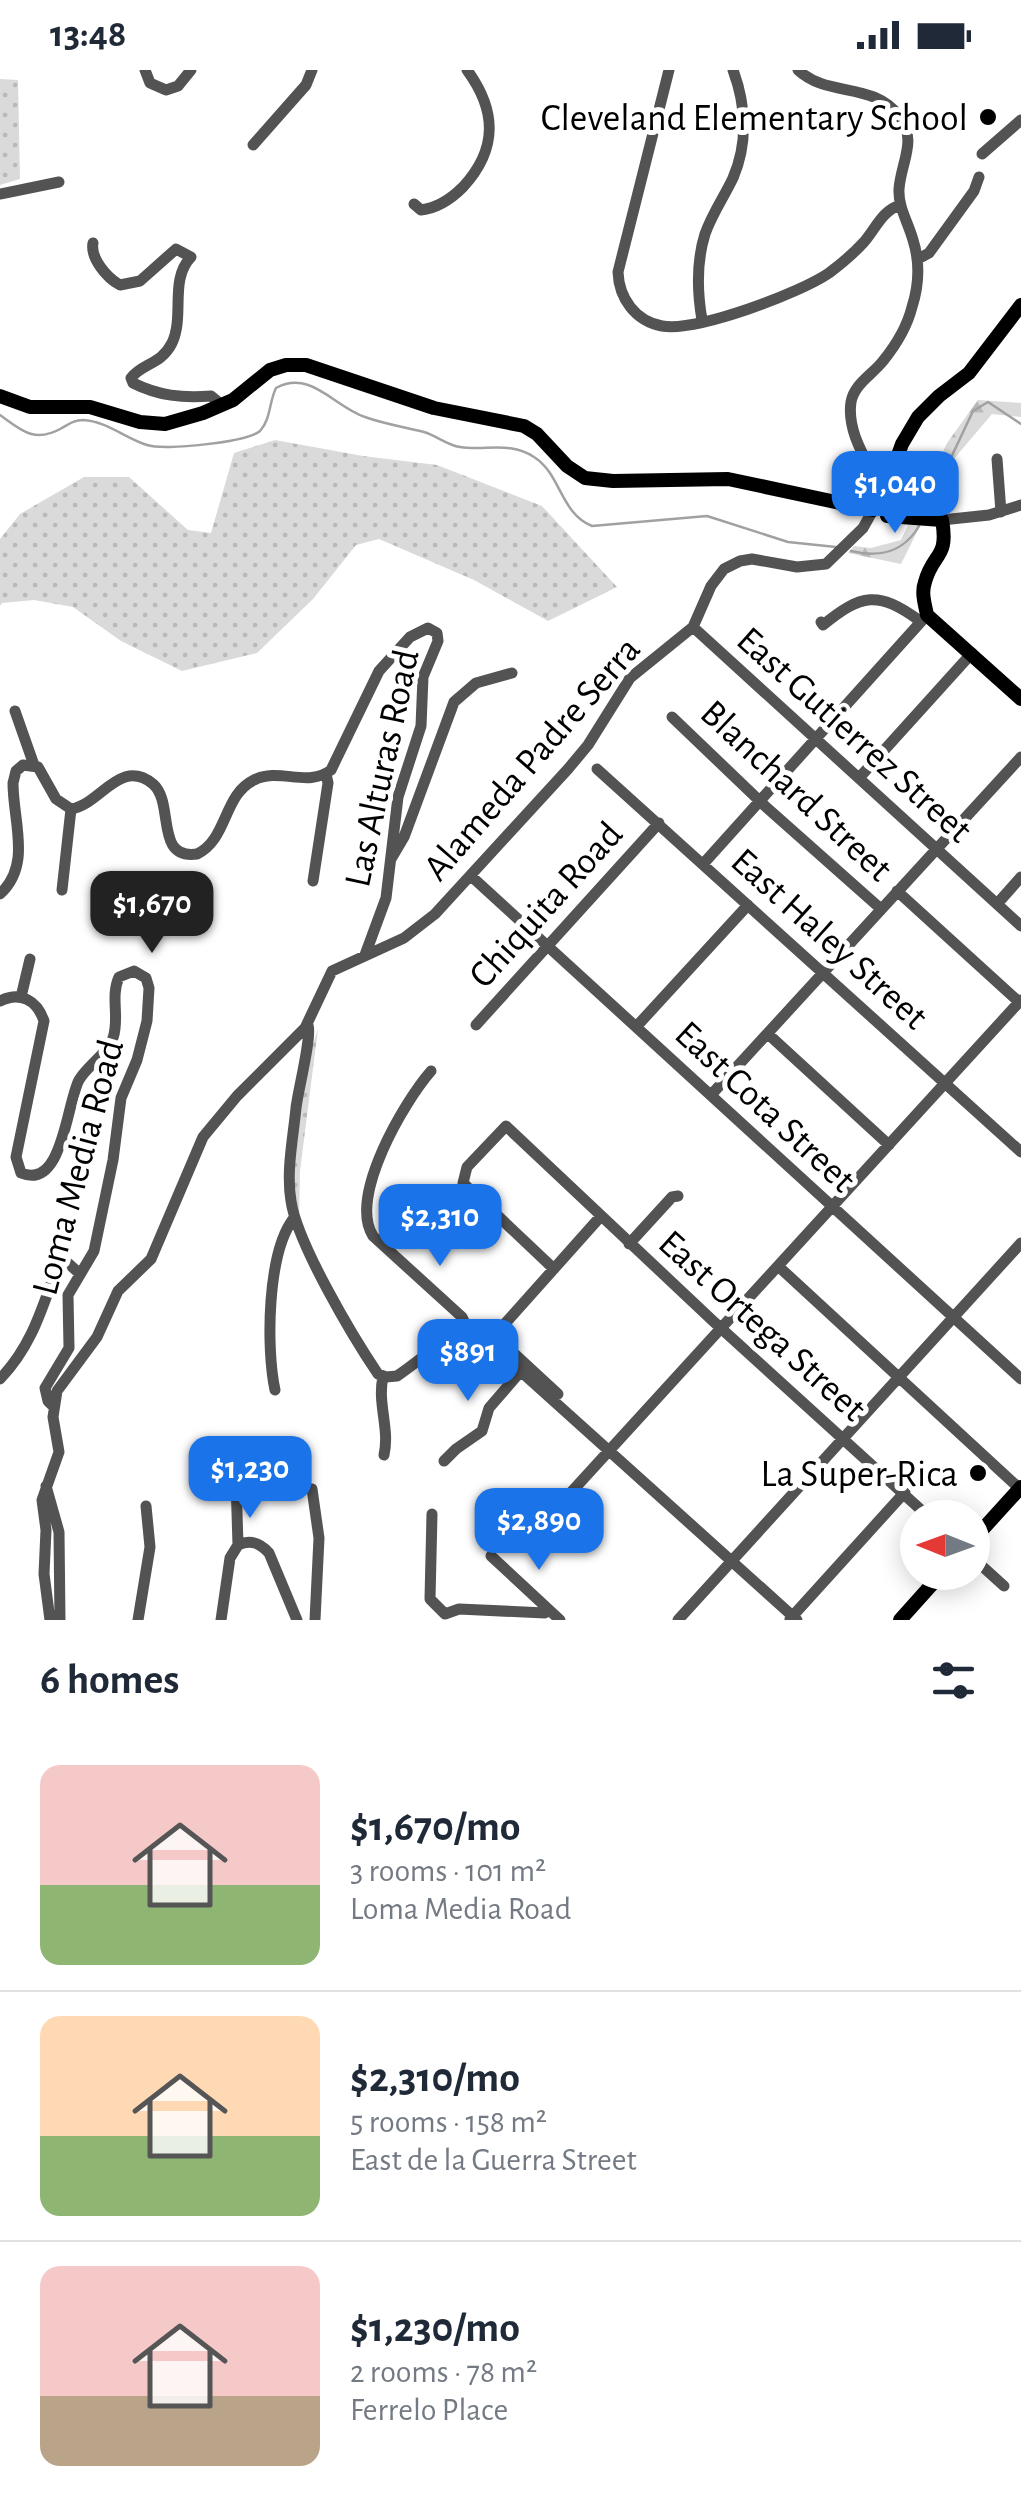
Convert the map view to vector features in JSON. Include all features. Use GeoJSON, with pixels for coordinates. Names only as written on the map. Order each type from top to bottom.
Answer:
{"type":"FeatureCollection","features":[{"type":"Feature","properties":{"kind":"main road"},"geometry":{"type":"LineString","coordinates":[[878,497],[918,417],[969,373],[1021,305]]}},
{"type":"Feature","properties":{"kind":"main road"},"geometry":{"type":"LineString","coordinates":[[0,396],[30,407],[90,407],[160,425],[197,416],[237,398],[270,370],[286,364],[306,365],[434,408],[524,426],[538,434],[572,471],[590,479],[728,479],[878,497],[917,518],[942,520],[944,547],[923,589],[924,618],[1021,698]]}},
{"type":"Feature","properties":{"kind":"main road"},"geometry":{"type":"LineString","coordinates":[[990,1521],[1020,1488]]}},
{"type":"Feature","properties":{"kind":"main road"},"geometry":{"type":"LineString","coordinates":[[900,1620],[928,1590]]}},
{"type":"Feature","properties":{"kind":"street"},"geometry":{"type":"LineString","coordinates":[[144,70],[150,83],[166,90],[178,86],[192,70]]}},
{"type":"Feature","properties":{"kind":"street"},"geometry":{"type":"LineString","coordinates":[[253,145],[306,85],[312,70]]}},
{"type":"Feature","properties":{"kind":"street"},"geometry":{"type":"LineString","coordinates":[[414,204],[421,210],[446,201],[483,160],[489,116],[482,94],[467,70]]}},
{"type":"Feature","properties":{"kind":"street"},"geometry":{"type":"LineString","coordinates":[[669,70],[621,254],[618,281],[629,306],[649,322],[674,327],[759,305],[814,282],[845,260],[886,212],[900,205]]}},
{"type":"Feature","properties":{"kind":"street"},"geometry":{"type":"LineString","coordinates":[[702,320],[698,279],[702,248],[709,224],[735,172],[743,139],[744,109],[733,70]]}},
{"type":"Feature","properties":{"kind":"street"},"geometry":{"type":"LineString","coordinates":[[798,70],[822,86],[873,95],[899,115],[909,139],[900,182],[900,205],[918,258],[916,294],[904,328],[852,398],[852,424],[878,497]]}},
{"type":"Feature","properties":{"kind":"street"},"geometry":{"type":"LineString","coordinates":[[982,154],[1021,120]]}},
{"type":"Feature","properties":{"kind":"street"},"geometry":{"type":"LineString","coordinates":[[918,258],[929,254],[975,189],[979,177]]}},
{"type":"Feature","properties":{"kind":"street"},"geometry":{"type":"LineString","coordinates":[[0,194],[59,182]]}},
{"type":"Feature","properties":{"kind":"street"},"geometry":{"type":"LineString","coordinates":[[93,243],[93,255],[110,279],[120,285],[140,280],[176,249],[191,257],[179,278],[179,318],[171,346],[159,360],[134,372],[131,378],[133,383],[159,394],[211,396],[222,404]]}},
{"type":"Feature","properties":{"kind":"street"},"geometry":{"type":"LineString","coordinates":[[997,459],[1001,512]]}},
{"type":"Feature","properties":{"kind":"street","name":"Alameda Padre Serra"},"geometry":{"type":"LineString","coordinates":[[53,1406],[61,1384],[93,1343],[118,1291],[152,1257],[203,1137],[237,1096],[308,1024],[332,971],[398,942],[417,929],[471,876],[575,762],[630,678],[693,628],[714,580],[728,566],[752,560],[798,567],[823,565],[837,557],[862,530],[878,497]]}},
{"type":"Feature","properties":{"kind":"street"},"geometry":{"type":"LineString","coordinates":[[942,520],[1001,512],[1021,505]]}},
{"type":"Feature","properties":{"kind":"street"},"geometry":{"type":"LineString","coordinates":[[704,863],[924,618],[870,599],[849,604],[823,625],[821,622]]}},
{"type":"Feature","properties":{"kind":"street","name":"Las Alturas Road"},"geometry":{"type":"LineString","coordinates":[[71,809],[87,804],[120,778],[142,778],[160,792],[172,845],[193,855],[210,846],[234,798],[254,780],[277,775],[312,778],[326,774],[337,762],[379,671],[415,633],[428,628],[435,631],[438,642],[423,677],[421,726],[398,797],[384,905],[364,956]]}},
{"type":"Feature","properties":{"kind":"street","name":"East Gutierrez Street"},"geometry":{"type":"LineString","coordinates":[[693,628],[1021,926]]}},
{"type":"Feature","properties":{"kind":"street"},"geometry":{"type":"LineString","coordinates":[[859,778],[972,654]]}},
{"type":"Feature","properties":{"kind":"street"},"geometry":{"type":"LineString","coordinates":[[391,858],[404,837],[454,702],[480,680],[512,672]]}},
{"type":"Feature","properties":{"kind":"street"},"geometry":{"type":"LineString","coordinates":[[15,711],[34,765],[43,772],[56,799],[71,809],[62,890]]}},
{"type":"Feature","properties":{"kind":"street","name":"Blanchard Street"},"geometry":{"type":"LineString","coordinates":[[672,716],[760,801],[881,908]]}},
{"type":"Feature","properties":{"kind":"street"},"geometry":{"type":"LineString","coordinates":[[711,1095],[1021,756]]}},
{"type":"Feature","properties":{"kind":"street"},"geometry":{"type":"LineString","coordinates":[[0,894],[14,878],[20,862],[14,775],[23,765],[34,765]]}},
{"type":"Feature","properties":{"kind":"street","name":"East Haley Street"},"geometry":{"type":"LineString","coordinates":[[597,769],[1021,1152]]}},
{"type":"Feature","properties":{"kind":"street"},"geometry":{"type":"LineString","coordinates":[[313,881],[328,783],[326,774]]}},
{"type":"Feature","properties":{"kind":"street","name":"Chiquita Road"},"geometry":{"type":"LineString","coordinates":[[476,1026],[659,824]]}},
{"type":"Feature","properties":{"kind":"street","name":"East Cota Street"},"geometry":{"type":"LineString","coordinates":[[471,876],[1021,1379]]}},
{"type":"Feature","properties":{"kind":"street"},"geometry":{"type":"LineString","coordinates":[[997,904],[1021,878]]}},
{"type":"Feature","properties":{"kind":"street"},"geometry":{"type":"LineString","coordinates":[[554,1511],[1020,1001],[897,891]]}},
{"type":"Feature","properties":{"kind":"street"},"geometry":{"type":"LineString","coordinates":[[636,1026],[748,905]]}},
{"type":"Feature","properties":{"kind":"street"},"geometry":{"type":"LineString","coordinates":[[0,1001],[21,997],[30,959]]}},
{"type":"Feature","properties":{"kind":"street","name":"Loma Media Road"},"geometry":{"type":"LineString","coordinates":[[21,997],[35,1005],[44,1021],[16,1156],[18,1170],[33,1176],[44,1172],[55,1158],[78,1084],[112,1038],[117,979],[127,972],[136,972],[144,976],[149,988],[144,1035],[121,1098],[114,1160],[94,1251],[68,1295],[69,1348],[46,1388],[53,1406]]}},
{"type":"Feature","properties":{"kind":"street"},"geometry":{"type":"LineString","coordinates":[[308,1024],[310,1034],[300,1071],[290,1159],[289,1189],[294,1218],[340,1308],[382,1376],[387,1436],[384,1455]]}},
{"type":"Feature","properties":{"kind":"street"},"geometry":{"type":"LineString","coordinates":[[768,1034],[889,1146]]}},
{"type":"Feature","properties":{"kind":"street"},"geometry":{"type":"LineString","coordinates":[[431,1071],[396,1118],[382,1152],[366,1221],[373,1236],[462,1317],[471,1336]]}},
{"type":"Feature","properties":{"kind":"street","name":"East Ortega Street"},"geometry":{"type":"LineString","coordinates":[[554,1269],[463,1183],[466,1167],[506,1126],[913,1500]]}},
{"type":"Feature","properties":{"kind":"street"},"geometry":{"type":"LineString","coordinates":[[630,1244],[672,1197],[678,1196]]}},
{"type":"Feature","properties":{"kind":"street"},"geometry":{"type":"LineString","coordinates":[[565,1410],[558,1394],[507,1348],[500,1335],[504,1323],[601,1216]]}},
{"type":"Feature","properties":{"kind":"street"},"geometry":{"type":"LineString","coordinates":[[275,1390],[269,1354],[272,1294],[294,1218]]}},
{"type":"Feature","properties":{"kind":"street"},"geometry":{"type":"LineString","coordinates":[[678,1620],[1021,1244]]}},
{"type":"Feature","properties":{"kind":"street"},"geometry":{"type":"LineString","coordinates":[[0,1379],[26,1346],[58,1268],[69,1264],[80,1274]]}},
{"type":"Feature","properties":{"kind":"street"},"geometry":{"type":"LineString","coordinates":[[778,1266],[1020,1488]]}},
{"type":"Feature","properties":{"kind":"street"},"geometry":{"type":"LineString","coordinates":[[382,1376],[397,1376],[445,1342],[471,1336],[488,1342],[793,1619],[905,1492]]}},
{"type":"Feature","properties":{"kind":"street"},"geometry":{"type":"LineString","coordinates":[[444,1461],[482,1431],[489,1408],[522,1372]]}},
{"type":"Feature","properties":{"kind":"street"},"geometry":{"type":"LineString","coordinates":[[50,1620],[42,1504],[59,1452],[53,1406]]}},
{"type":"Feature","properties":{"kind":"street"},"geometry":{"type":"LineString","coordinates":[[221,1620],[230,1558],[238,1544],[236,1480]]}},
{"type":"Feature","properties":{"kind":"street"},"geometry":{"type":"LineString","coordinates":[[46,1486],[59,1532],[60,1620]]}},
{"type":"Feature","properties":{"kind":"street"},"geometry":{"type":"LineString","coordinates":[[312,1489],[319,1538],[315,1620]]}},
{"type":"Feature","properties":{"kind":"street"},"geometry":{"type":"LineString","coordinates":[[138,1620],[150,1547],[146,1506]]}},
{"type":"Feature","properties":{"kind":"street"},"geometry":{"type":"LineString","coordinates":[[432,1514],[430,1599],[443,1617],[458,1609],[546,1614],[560,1620]]}},
{"type":"Feature","properties":{"kind":"street"},"geometry":{"type":"LineString","coordinates":[[238,1544],[253,1542],[269,1552],[297,1620]]}},
{"type":"Feature","properties":{"kind":"street"},"geometry":{"type":"LineString","coordinates":[[491,1556],[546,1614]]}},
{"type":"Feature","properties":{"kind":"street"},"geometry":{"type":"LineString","coordinates":[[990,1573],[1004,1586]]}},
{"type":"Feature","properties":{"kind":"green space"},"geometry":{"type":"Polygon","coordinates":[[[0,79],[18,80],[20,179],[0,185],[0,79]]]}},
{"type":"Feature","properties":{"kind":"green space"},"geometry":{"type":"Polygon","coordinates":[[[978,400],[1021,403],[1021,417],[992,414],[953,460],[901,564],[848,553],[854,546],[871,548],[901,540],[947,443],[978,400]]]}},
{"type":"Feature","properties":{"kind":"green space"},"geometry":{"type":"Polygon","coordinates":[[[275,440],[437,465],[542,506],[617,587],[548,621],[474,580],[379,539],[356,545],[313,599],[257,653],[182,671],[121,641],[73,607],[34,600],[0,606],[0,539],[20,514],[84,477],[129,477],[188,530],[211,533],[234,453],[275,440]]]}},
{"type":"Feature","properties":{"kind":"green space"},"geometry":{"type":"Polygon","coordinates":[[[318,1029],[300,1171],[299,1219],[294,1173],[297,1124],[318,1029]]]}},
{"type":"Feature","properties":{"kind":"waterway"},"geometry":{"type":"LineString","coordinates":[[0,415],[36,435],[83,420],[100,423],[156,447],[205,444],[260,431],[276,388],[300,383],[365,417],[424,432],[455,446],[525,452],[543,464],[573,512],[592,526],[707,516],[788,542],[836,547]]}},
{"type":"Feature","properties":{"kind":"waterway"},"geometry":{"type":"LineString","coordinates":[[924,515],[973,411],[988,402],[1021,424]]}},
{"type":"Feature","properties":{"kind":"waterway"},"geometry":{"type":"LineString","coordinates":[[851,551],[890,551],[906,542],[919,526]]}},
{"type":"Feature","properties":{"kind":"place","name":"Cleveland Elementary School"},"geometry":{"type":"Point","coordinates":[988,117]}},
{"type":"Feature","properties":{"kind":"place","name":"La Super-Rica"},"geometry":{"type":"Point","coordinates":[978,1473]}}]}
